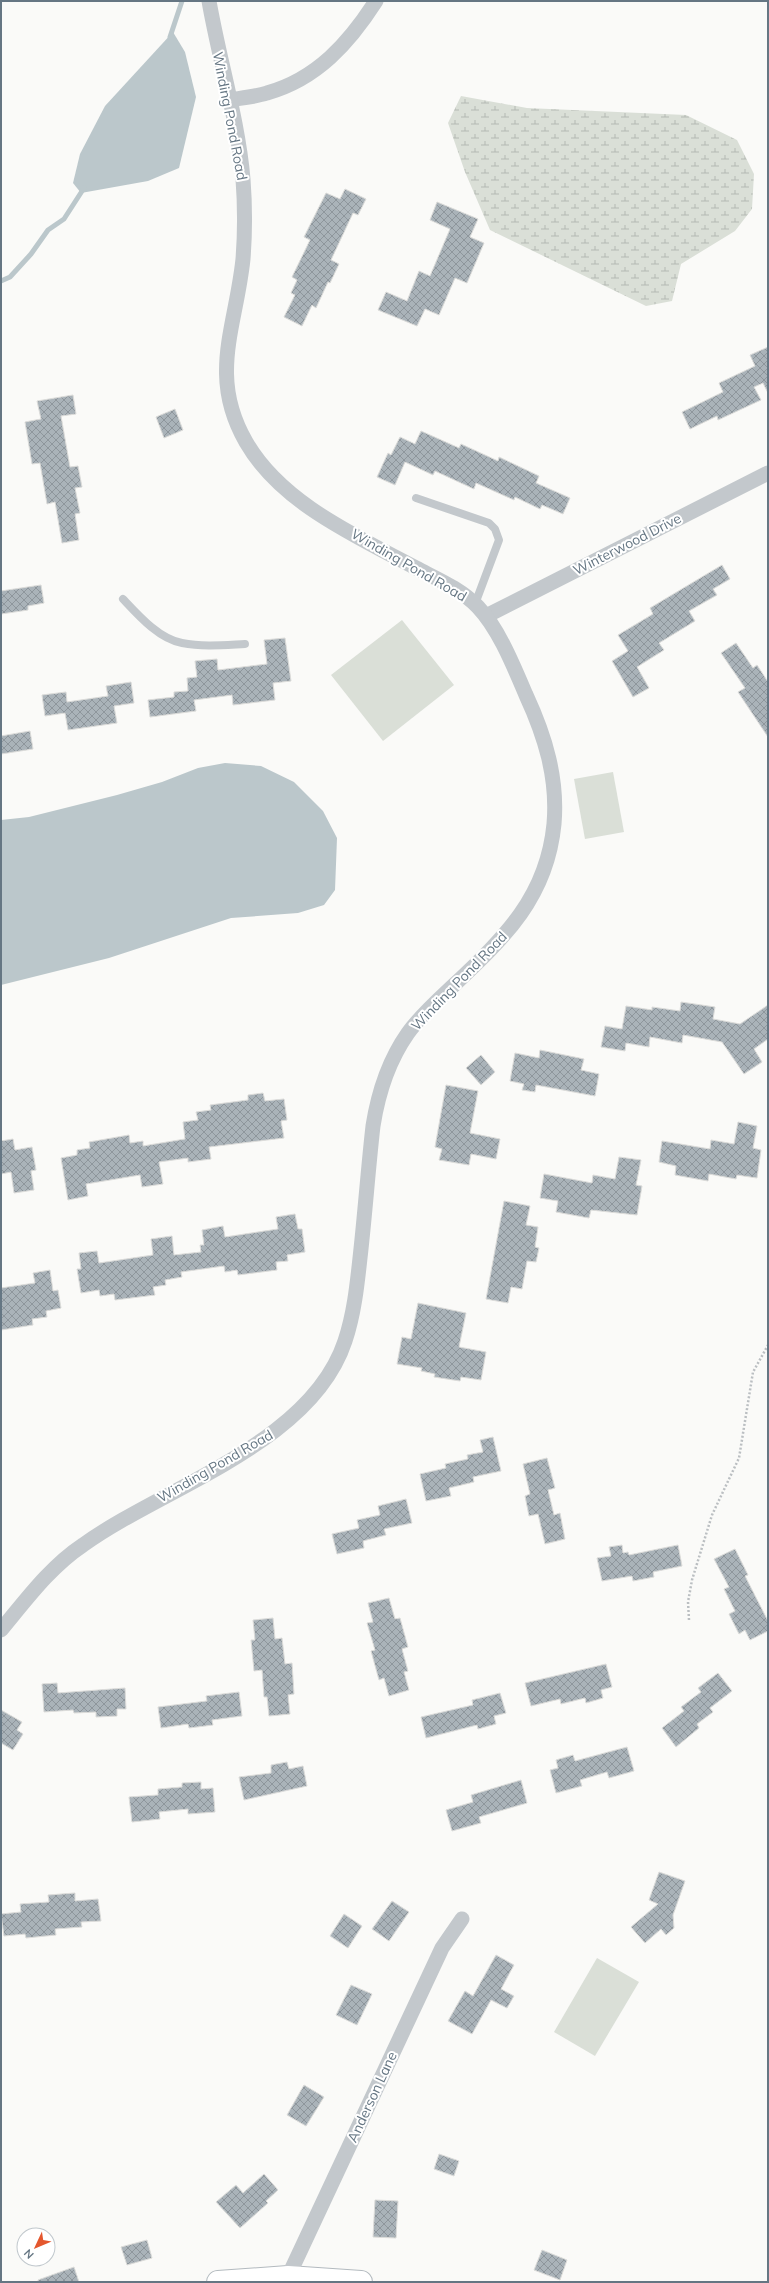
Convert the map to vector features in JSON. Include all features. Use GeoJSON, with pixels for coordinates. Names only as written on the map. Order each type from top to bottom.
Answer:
{"type":"FeatureCollection","features":[{"type":"Feature","properties":{"kind":"street","name":"Winding Pond Road"},"geometry":{"type":"LineString","coordinates":[[1,1630],[36,1588],[81,1546],[130,1514],[258,1444],[303,1408],[323,1384],[335,1365],[345,1342],[356,1299],[373,1126],[377,1103],[396,1053],[409,1031],[431,1007],[501,940],[526,907],[544,873],[550,851],[556,803],[547,748],[534,710],[512,664],[486,616],[475,604],[442,581],[372,544],[290,493],[264,468],[243,437],[228,393],[225,373],[228,341],[243,259],[243,178],[209,1]]}},
{"type":"Feature","properties":{"kind":"street"},"geometry":{"type":"LineString","coordinates":[[228,100],[267,93],[307,76],[340,50],[358,28],[376,1]]}},
{"type":"Feature","properties":{"kind":"street","name":"Winterwood Drive"},"geometry":{"type":"LineString","coordinates":[[486,616],[768,473]]}},
{"type":"Feature","properties":{"kind":"street","name":"Anderson Lane"},"geometry":{"type":"LineString","coordinates":[[288,2277],[442,1948],[462,1919]]}},
{"type":"Feature","properties":{"kind":"street"},"geometry":{"type":"LineString","coordinates":[[218,2282],[288,2277],[361,2282]]}},
{"type":"Feature","properties":{"kind":"lane"},"geometry":{"type":"LineString","coordinates":[[416,498],[489,523],[495,529],[499,540],[475,604]]}},
{"type":"Feature","properties":{"kind":"lane"},"geometry":{"type":"LineString","coordinates":[[123,599],[140,618],[163,635],[181,643],[245,644]]}},
{"type":"Feature","properties":{"kind":"path"},"geometry":{"type":"LineString","coordinates":[[689,1620],[688,1602],[692,1580],[712,1515],[739,1458],[753,1372],[768,1345]]}},
{"type":"Feature","properties":{"kind":"green space"},"geometry":{"type":"Polygon","coordinates":[[[461,96],[527,108],[686,115],[737,140],[754,174],[752,209],[735,231],[681,264],[672,301],[646,306],[490,230],[465,172],[448,123],[461,96]]]}},
{"type":"Feature","properties":{"kind":"green space"},"geometry":{"type":"Polygon","coordinates":[[[402,620],[454,685],[383,741],[331,675],[402,620]]]}},
{"type":"Feature","properties":{"kind":"green space"},"geometry":{"type":"Polygon","coordinates":[[[613,772],[624,832],[585,839],[574,779],[613,772]]]}},
{"type":"Feature","properties":{"kind":"green space"},"geometry":{"type":"Polygon","coordinates":[[[597,1958],[639,1982],[595,2056],[554,2032],[597,1958]]]}},
{"type":"Feature","properties":{"kind":"shaded area"},"geometry":{"type":"Polygon","coordinates":[[[173,32],[185,52],[196,97],[179,168],[148,181],[81,193],[73,183],[80,154],[105,106],[173,32]]]}},
{"type":"Feature","properties":{"kind":"shaded area"},"geometry":{"type":"Polygon","coordinates":[[[225,763],[261,766],[294,782],[323,811],[337,838],[335,890],[324,905],[298,913],[231,918],[109,958],[1,985],[1,820],[29,817],[117,795],[162,782],[198,768],[225,763]]]}},
{"type":"Feature","properties":{"kind":"building"},"geometry":{"type":"Polygon","coordinates":[[[345,189],[366,199],[358,215],[353,213],[331,260],[339,264],[330,283],[328,282],[316,308],[312,305],[302,326],[284,317],[295,295],[291,293],[297,280],[292,277],[310,240],[304,237],[326,193],[340,199],[345,189]]]}},
{"type":"Feature","properties":{"kind":"building"},"geometry":{"type":"Polygon","coordinates":[[[437,202],[478,219],[470,237],[484,243],[467,283],[455,278],[439,315],[425,309],[417,326],[378,310],[386,292],[407,301],[419,271],[430,276],[450,229],[430,220],[437,202]]]}},
{"type":"Feature","properties":{"kind":"building"},"geometry":{"type":"Polygon","coordinates":[[[768,347],[768,393],[763,383],[754,387],[761,400],[718,420],[717,416],[690,429],[682,412],[723,392],[719,383],[755,366],[750,355],[768,347]]]}},
{"type":"Feature","properties":{"kind":"building"},"geometry":{"type":"Polygon","coordinates":[[[73,395],[76,414],[61,416],[70,467],[78,466],[82,487],[75,488],[80,513],[75,514],[79,540],[62,543],[55,502],[47,504],[40,463],[32,464],[25,422],[41,419],[37,401],[73,395]]]}},
{"type":"Feature","properties":{"kind":"building"},"geometry":{"type":"Polygon","coordinates":[[[175,409],[183,430],[164,438],[156,417],[175,409]]]}},
{"type":"Feature","properties":{"kind":"building"},"geometry":{"type":"Polygon","coordinates":[[[421,431],[459,448],[461,444],[498,461],[499,457],[539,476],[536,483],[570,498],[563,514],[542,505],[540,509],[515,497],[514,500],[476,483],[474,489],[435,471],[433,475],[405,462],[395,485],[377,477],[388,453],[391,455],[400,437],[415,444],[421,431]]]}},
{"type":"Feature","properties":{"kind":"building"},"geometry":{"type":"Polygon","coordinates":[[[722,565],[730,579],[713,589],[717,595],[689,611],[695,621],[659,643],[664,650],[637,667],[649,688],[633,697],[612,661],[628,651],[618,635],[653,614],[650,608],[722,565]]]}},
{"type":"Feature","properties":{"kind":"building"},"geometry":{"type":"Polygon","coordinates":[[[41,585],[44,603],[28,606],[28,610],[1,614],[1,591],[41,585]]]}},
{"type":"Feature","properties":{"kind":"building"},"geometry":{"type":"Polygon","coordinates":[[[285,638],[291,681],[273,683],[275,700],[233,705],[232,695],[194,700],[196,711],[150,717],[148,700],[174,697],[174,692],[188,691],[187,678],[197,677],[195,661],[217,659],[218,670],[267,664],[264,640],[285,638]]]}},
{"type":"Feature","properties":{"kind":"building"},"geometry":{"type":"Polygon","coordinates":[[[736,643],[753,668],[757,665],[768,682],[768,737],[738,692],[745,688],[721,653],[736,643]]]}},
{"type":"Feature","properties":{"kind":"building"},"geometry":{"type":"Polygon","coordinates":[[[131,682],[134,703],[114,706],[117,723],[68,730],[65,713],[45,716],[42,695],[66,692],[67,702],[108,696],[106,686],[131,682]]]}},
{"type":"Feature","properties":{"kind":"building"},"geometry":{"type":"Polygon","coordinates":[[[30,731],[33,749],[1,754],[1,736],[30,731]]]}},
{"type":"Feature","properties":{"kind":"building"},"geometry":{"type":"Polygon","coordinates":[[[681,1002],[715,1007],[713,1019],[740,1024],[768,1005],[768,1039],[754,1049],[762,1062],[744,1074],[722,1042],[683,1035],[682,1043],[650,1037],[649,1047],[626,1043],[625,1051],[601,1047],[605,1026],[622,1029],[626,1006],[652,1010],[652,1007],[680,1011],[681,1002]]]}},
{"type":"Feature","properties":{"kind":"building"},"geometry":{"type":"Polygon","coordinates":[[[540,1050],[584,1059],[581,1070],[599,1074],[595,1096],[536,1085],[535,1092],[522,1090],[524,1084],[510,1081],[515,1053],[539,1058],[540,1050]]]}},
{"type":"Feature","properties":{"kind":"building"},"geometry":{"type":"Polygon","coordinates":[[[481,1055],[495,1072],[481,1085],[466,1068],[481,1055]]]}},
{"type":"Feature","properties":{"kind":"building"},"geometry":{"type":"Polygon","coordinates":[[[446,1085],[478,1091],[470,1133],[500,1139],[496,1159],[471,1154],[469,1165],[439,1160],[442,1149],[435,1147],[446,1085]]]}},
{"type":"Feature","properties":{"kind":"building"},"geometry":{"type":"Polygon","coordinates":[[[263,1093],[265,1101],[284,1099],[287,1120],[281,1121],[284,1138],[209,1147],[211,1159],[188,1162],[188,1158],[159,1162],[163,1184],[142,1187],[140,1175],[86,1184],[88,1196],[68,1200],[61,1158],[77,1155],[77,1150],[90,1148],[89,1142],[129,1135],[130,1143],[143,1141],[143,1146],[185,1139],[183,1122],[198,1120],[196,1112],[211,1110],[210,1105],[248,1100],[248,1095],[263,1093]]]}},
{"type":"Feature","properties":{"kind":"building"},"geometry":{"type":"Polygon","coordinates":[[[738,1122],[757,1126],[753,1148],[761,1150],[757,1178],[737,1175],[736,1179],[709,1174],[708,1181],[675,1175],[676,1166],[659,1162],[662,1141],[710,1149],[711,1140],[734,1144],[738,1122]]]}},
{"type":"Feature","properties":{"kind":"building"},"geometry":{"type":"Polygon","coordinates":[[[13,1139],[15,1150],[32,1147],[36,1170],[31,1171],[34,1190],[14,1193],[11,1172],[1,1174],[1,1141],[13,1139]]]}},
{"type":"Feature","properties":{"kind":"building"},"geometry":{"type":"Polygon","coordinates":[[[619,1157],[641,1160],[636,1185],[642,1186],[637,1215],[591,1210],[589,1218],[556,1212],[558,1201],[540,1198],[544,1174],[592,1183],[593,1175],[615,1179],[619,1157]]]}},
{"type":"Feature","properties":{"kind":"building"},"geometry":{"type":"Polygon","coordinates":[[[504,1201],[530,1206],[526,1225],[538,1227],[535,1247],[539,1248],[536,1262],[527,1261],[522,1289],[511,1287],[508,1303],[486,1299],[504,1201]]]}},
{"type":"Feature","properties":{"kind":"building"},"geometry":{"type":"Polygon","coordinates":[[[295,1214],[298,1229],[302,1229],[305,1252],[287,1255],[288,1261],[276,1262],[277,1270],[238,1275],[237,1270],[225,1272],[224,1266],[181,1272],[182,1277],[165,1280],[166,1285],[153,1287],[155,1295],[115,1300],[114,1294],[100,1296],[99,1290],[81,1293],[77,1269],[81,1269],[79,1253],[97,1251],[99,1263],[153,1255],[151,1239],[172,1236],[174,1255],[201,1252],[200,1245],[204,1245],[202,1230],[223,1226],[225,1237],[278,1229],[276,1217],[295,1214]]]}},
{"type":"Feature","properties":{"kind":"building"},"geometry":{"type":"Polygon","coordinates":[[[50,1270],[53,1291],[58,1290],[61,1308],[46,1311],[47,1317],[32,1319],[33,1325],[1,1330],[1,1288],[35,1283],[33,1273],[50,1270]]]}},
{"type":"Feature","properties":{"kind":"building"},"geometry":{"type":"Polygon","coordinates":[[[418,1303],[466,1313],[459,1347],[486,1352],[481,1380],[461,1377],[460,1381],[434,1377],[435,1374],[421,1371],[422,1368],[397,1364],[402,1337],[411,1339],[418,1303]]]}},
{"type":"Feature","properties":{"kind":"building"},"geometry":{"type":"Polygon","coordinates":[[[493,1437],[501,1471],[473,1477],[474,1482],[449,1488],[451,1496],[426,1501],[420,1474],[446,1468],[445,1464],[468,1459],[467,1455],[483,1452],[480,1440],[493,1437]]]}},
{"type":"Feature","properties":{"kind":"building"},"geometry":{"type":"Polygon","coordinates":[[[547,1458],[555,1488],[548,1490],[554,1515],[560,1513],[565,1539],[545,1544],[538,1514],[529,1516],[525,1496],[530,1494],[523,1464],[547,1458]]]}},
{"type":"Feature","properties":{"kind":"building"},"geometry":{"type":"Polygon","coordinates":[[[406,1499],[412,1523],[384,1529],[386,1535],[363,1541],[364,1548],[337,1554],[332,1534],[359,1528],[357,1520],[380,1515],[378,1506],[406,1499]]]}},
{"type":"Feature","properties":{"kind":"building"},"geometry":{"type":"Polygon","coordinates":[[[622,1545],[623,1553],[628,1552],[629,1555],[678,1545],[682,1566],[653,1572],[654,1577],[633,1581],[632,1576],[602,1581],[597,1558],[611,1556],[609,1547],[622,1545]]]}},
{"type":"Feature","properties":{"kind":"building"},"geometry":{"type":"Polygon","coordinates":[[[735,1549],[748,1575],[745,1576],[768,1621],[768,1631],[750,1640],[745,1630],[739,1634],[729,1614],[735,1611],[724,1589],[729,1587],[714,1559],[735,1549]]]}},
{"type":"Feature","properties":{"kind":"building"},"geometry":{"type":"Polygon","coordinates":[[[389,1598],[395,1619],[400,1618],[408,1647],[402,1649],[408,1671],[404,1672],[409,1690],[389,1696],[384,1678],[379,1680],[371,1651],[375,1650],[367,1623],[373,1622],[368,1603],[389,1598]]]}},
{"type":"Feature","properties":{"kind":"building"},"geometry":{"type":"Polygon","coordinates":[[[273,1618],[275,1639],[282,1638],[285,1664],[292,1663],[294,1694],[288,1695],[290,1714],[269,1716],[267,1697],[264,1697],[262,1670],[254,1671],[251,1640],[255,1640],[253,1620],[273,1618]]]}},
{"type":"Feature","properties":{"kind":"building"},"geometry":{"type":"Polygon","coordinates":[[[606,1664],[612,1687],[601,1690],[603,1698],[586,1703],[585,1698],[561,1704],[560,1699],[531,1706],[525,1683],[606,1664]]]}},
{"type":"Feature","properties":{"kind":"building"},"geometry":{"type":"Polygon","coordinates":[[[718,1673],[732,1691],[710,1708],[713,1712],[697,1724],[699,1728],[676,1747],[662,1728],[684,1711],[681,1707],[701,1692],[698,1688],[718,1673]]]}},
{"type":"Feature","properties":{"kind":"building"},"geometry":{"type":"Polygon","coordinates":[[[57,1683],[58,1693],[125,1688],[126,1709],[117,1709],[117,1716],[96,1717],[96,1712],[74,1713],[73,1710],[44,1712],[42,1684],[57,1683]]]}},
{"type":"Feature","properties":{"kind":"building"},"geometry":{"type":"Polygon","coordinates":[[[239,1692],[242,1716],[212,1720],[213,1725],[189,1728],[188,1724],[161,1728],[158,1707],[207,1701],[206,1696],[239,1692]]]}},
{"type":"Feature","properties":{"kind":"building"},"geometry":{"type":"Polygon","coordinates":[[[500,1693],[506,1713],[494,1716],[496,1724],[478,1729],[477,1725],[426,1738],[421,1717],[473,1705],[472,1700],[500,1693]]]}},
{"type":"Feature","properties":{"kind":"building"},"geometry":{"type":"Polygon","coordinates":[[[1,1710],[22,1722],[17,1730],[23,1734],[13,1750],[1,1743],[1,1710]]]}},
{"type":"Feature","properties":{"kind":"building"},"geometry":{"type":"Polygon","coordinates":[[[627,1747],[634,1771],[609,1778],[607,1772],[580,1780],[582,1786],[556,1793],[550,1770],[558,1768],[556,1760],[573,1755],[575,1761],[627,1747]]]}},
{"type":"Feature","properties":{"kind":"building"},"geometry":{"type":"Polygon","coordinates":[[[287,1762],[289,1769],[303,1766],[307,1786],[244,1800],[239,1777],[271,1773],[271,1765],[287,1762]]]}},
{"type":"Feature","properties":{"kind":"building"},"geometry":{"type":"Polygon","coordinates":[[[521,1780],[527,1803],[479,1817],[481,1823],[452,1831],[446,1810],[473,1802],[471,1795],[521,1780]]]}},
{"type":"Feature","properties":{"kind":"building"},"geometry":{"type":"Polygon","coordinates":[[[201,1782],[201,1789],[213,1788],[215,1812],[188,1814],[188,1809],[159,1812],[160,1819],[132,1822],[129,1797],[158,1795],[158,1789],[182,1787],[182,1783],[201,1782]]]}},
{"type":"Feature","properties":{"kind":"building"},"geometry":{"type":"Polygon","coordinates":[[[659,1872],[685,1881],[673,1915],[674,1928],[666,1935],[661,1929],[645,1943],[631,1927],[658,1904],[649,1900],[659,1872]]]}},
{"type":"Feature","properties":{"kind":"building"},"geometry":{"type":"Polygon","coordinates":[[[75,1893],[75,1901],[98,1899],[101,1921],[81,1922],[82,1927],[55,1929],[56,1935],[26,1938],[25,1934],[4,1936],[1,1914],[21,1912],[20,1904],[49,1902],[48,1895],[75,1893]]]}},
{"type":"Feature","properties":{"kind":"building"},"geometry":{"type":"Polygon","coordinates":[[[392,1901],[409,1912],[389,1941],[372,1929],[392,1901]]]}},
{"type":"Feature","properties":{"kind":"building"},"geometry":{"type":"Polygon","coordinates":[[[344,1914],[362,1926],[348,1948],[330,1936],[344,1914]]]}},
{"type":"Feature","properties":{"kind":"building"},"geometry":{"type":"Polygon","coordinates":[[[496,1955],[514,1965],[501,1989],[514,1996],[507,2008],[491,2000],[472,2034],[448,2021],[465,1991],[473,1996],[496,1955]]]}},
{"type":"Feature","properties":{"kind":"building"},"geometry":{"type":"Polygon","coordinates":[[[351,1985],[372,1994],[357,2025],[336,2015],[351,1985]]]}},
{"type":"Feature","properties":{"kind":"building"},"geometry":{"type":"Polygon","coordinates":[[[304,2085],[324,2097],[306,2126],[287,2115],[304,2085]]]}},
{"type":"Feature","properties":{"kind":"building"},"geometry":{"type":"Polygon","coordinates":[[[439,2154],[459,2161],[454,2176],[434,2169],[439,2154]]]}},
{"type":"Feature","properties":{"kind":"building"},"geometry":{"type":"Polygon","coordinates":[[[264,2174],[278,2190],[266,2201],[268,2203],[240,2228],[216,2202],[236,2185],[243,2193],[264,2174]]]}},
{"type":"Feature","properties":{"kind":"building"},"geometry":{"type":"Polygon","coordinates":[[[375,2200],[398,2201],[396,2238],[373,2237],[375,2200]]]}},
{"type":"Feature","properties":{"kind":"building"},"geometry":{"type":"Polygon","coordinates":[[[147,2240],[152,2258],[127,2265],[121,2247],[147,2240]]]}},
{"type":"Feature","properties":{"kind":"building"},"geometry":{"type":"Polygon","coordinates":[[[542,2250],[567,2260],[560,2280],[534,2270],[542,2250]]]}},
{"type":"Feature","properties":{"kind":"building"},"geometry":{"type":"Polygon","coordinates":[[[74,2267],[79,2282],[38,2282],[38,2280],[74,2267]]]}},
{"type":"Feature","properties":{"kind":"waterway"},"geometry":{"type":"LineString","coordinates":[[170,37],[182,1]]}},
{"type":"Feature","properties":{"kind":"waterway"},"geometry":{"type":"LineString","coordinates":[[1,281],[10,277],[31,254],[48,230],[64,219],[84,188]]}}]}
